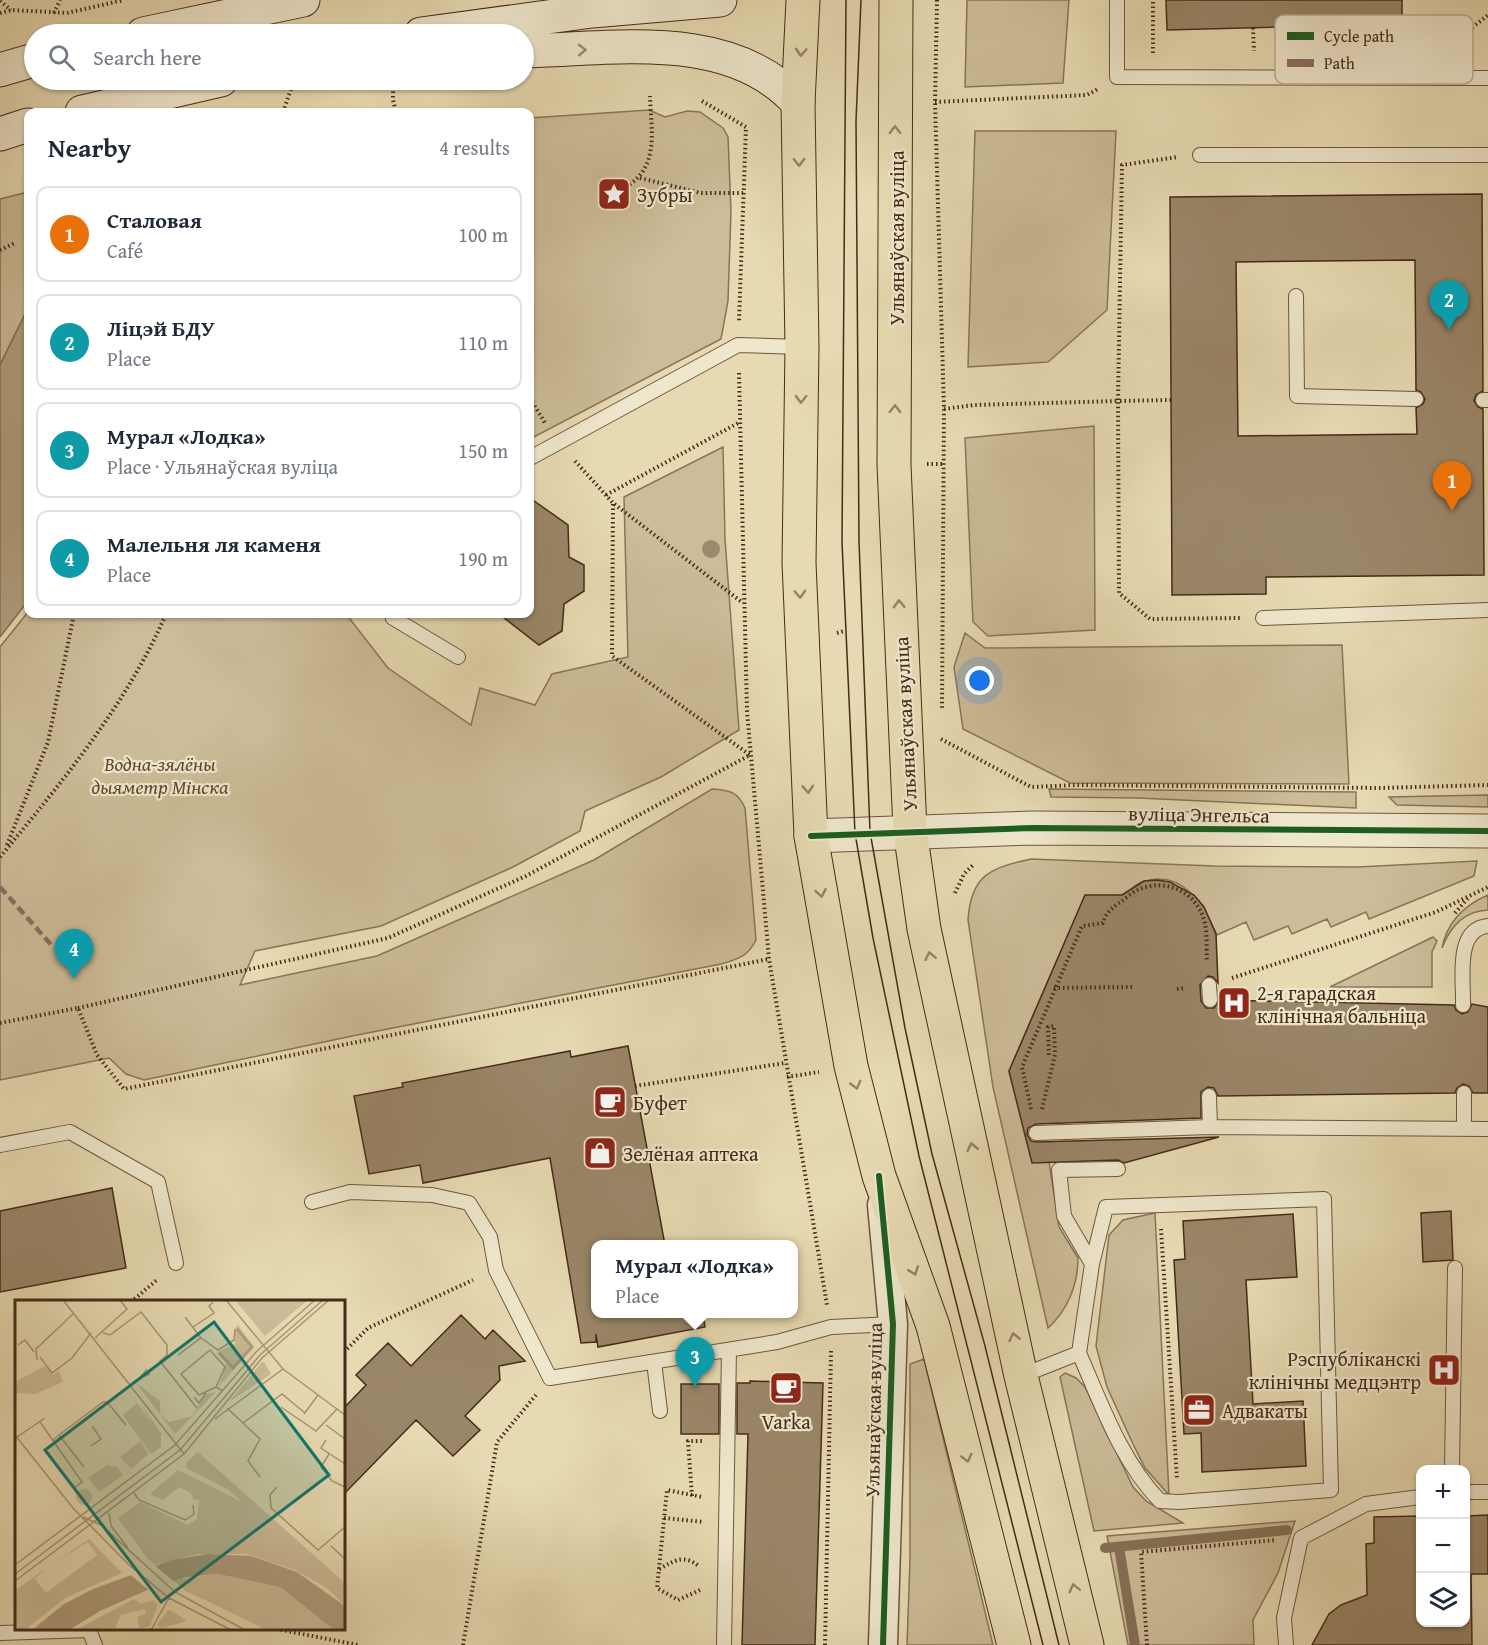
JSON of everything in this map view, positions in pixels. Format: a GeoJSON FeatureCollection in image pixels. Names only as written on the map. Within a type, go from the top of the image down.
{"type":"FeatureCollection","features":[{"type":"Feature","properties":{"kind":"main road"},"geometry":{"type":"LineString","coordinates":[[190,24],[303,0]]}},
{"type":"Feature","properties":{"kind":"main road"},"geometry":{"type":"LineString","coordinates":[[495,24],[592,11],[720,0]]}},
{"type":"Feature","properties":{"kind":"main road","name":"Ульянаўская вуліца"},"geometry":{"type":"LineString","coordinates":[[803,0],[798,103],[802,347],[799,563],[811,836],[851,1066],[879,1176],[933,1326],[1014,1645]]}},
{"type":"Feature","properties":{"kind":"main road","name":"Ульянаўская вуліца"},"geometry":{"type":"LineString","coordinates":[[896,0],[894,465],[910,830],[924,929],[1022,1376],[1087,1645]]}},
{"type":"Feature","properties":{"kind":"main road"},"geometry":{"type":"LineString","coordinates":[[534,51],[651,48],[703,50],[737,60],[758,71],[782,86],[798,103]]}},
{"type":"Feature","properties":{"kind":"main road"},"geometry":{"type":"LineString","coordinates":[[0,70],[24,63]]}},
{"type":"Feature","properties":{"kind":"main road"},"geometry":{"type":"LineString","coordinates":[[99,108],[178,90]]}},
{"type":"Feature","properties":{"kind":"main road"},"geometry":{"type":"LineString","coordinates":[[0,134],[24,127]]}},
{"type":"Feature","properties":{"kind":"main road","name":"вуліца Энгельса"},"geometry":{"type":"LineString","coordinates":[[811,836],[910,830],[1033,828],[1488,831]]}},
{"type":"Feature","properties":{"kind":"street","name":"Ульянаўская вуліца"},"geometry":{"type":"LineString","coordinates":[[879,1176],[892,1324],[883,1645]]}},
{"type":"Feature","properties":{"kind":"lane"},"geometry":{"type":"LineString","coordinates":[[1118,2],[1117,77],[1275,77]]}},
{"type":"Feature","properties":{"kind":"lane"},"geometry":{"type":"LineString","coordinates":[[1473,78],[1488,78]]}},
{"type":"Feature","properties":{"kind":"lane"},"geometry":{"type":"LineString","coordinates":[[1200,155],[1488,155]]}},
{"type":"Feature","properties":{"kind":"lane"},"geometry":{"type":"LineString","coordinates":[[1296,296],[1298,396],[1416,399]]}},
{"type":"Feature","properties":{"kind":"lane"},"geometry":{"type":"LineString","coordinates":[[534,456],[738,345],[802,347]]}},
{"type":"Feature","properties":{"kind":"lane"},"geometry":{"type":"LineString","coordinates":[[1263,618],[1488,610]]}},
{"type":"Feature","properties":{"kind":"lane"},"geometry":{"type":"LineString","coordinates":[[393,618],[458,657]]}},
{"type":"Feature","properties":{"kind":"lane"},"geometry":{"type":"LineString","coordinates":[[1463,1005],[1464,948],[1468,937],[1475,930],[1488,926]]}},
{"type":"Feature","properties":{"kind":"lane"},"geometry":{"type":"LineString","coordinates":[[1209,985],[1210,1000]]}},
{"type":"Feature","properties":{"kind":"lane"},"geometry":{"type":"LineString","coordinates":[[1464,1093],[1464,1129]]}},
{"type":"Feature","properties":{"kind":"lane"},"geometry":{"type":"LineString","coordinates":[[1209,1095],[1210,1128]]}},
{"type":"Feature","properties":{"kind":"lane"},"geometry":{"type":"LineString","coordinates":[[1036,1133],[1210,1128],[1488,1129]]}},
{"type":"Feature","properties":{"kind":"lane"},"geometry":{"type":"LineString","coordinates":[[0,1145],[70,1132],[158,1182],[176,1263]]}},
{"type":"Feature","properties":{"kind":"lane"},"geometry":{"type":"LineString","coordinates":[[1092,1264],[1064,1216],[1059,1170],[1118,1169]]}},
{"type":"Feature","properties":{"kind":"lane"},"geometry":{"type":"LineString","coordinates":[[312,1202],[350,1192],[432,1195],[469,1203],[490,1237],[496,1270],[550,1378],[777,1342],[831,1327],[892,1324]]}},
{"type":"Feature","properties":{"kind":"lane"},"geometry":{"type":"LineString","coordinates":[[1324,1199],[1331,1490],[1179,1502],[1160,1501],[1140,1481],[1104,1410],[1079,1353],[1092,1264],[1106,1207],[1324,1199]]}},
{"type":"Feature","properties":{"kind":"lane"},"geometry":{"type":"LineString","coordinates":[[1452,1465],[1455,1268]]}},
{"type":"Feature","properties":{"kind":"lane"},"geometry":{"type":"LineString","coordinates":[[724,1645],[729,1350]]}},
{"type":"Feature","properties":{"kind":"lane"},"geometry":{"type":"LineString","coordinates":[[1022,1376],[1079,1353]]}},
{"type":"Feature","properties":{"kind":"lane"},"geometry":{"type":"LineString","coordinates":[[654,1362],[660,1411]]}},
{"type":"Feature","properties":{"kind":"lane"},"geometry":{"type":"LineString","coordinates":[[1470,1492],[1488,1492]]}},
{"type":"Feature","properties":{"kind":"lane"},"geometry":{"type":"LineString","coordinates":[[1286,1645],[1284,1618],[1301,1538],[1366,1504],[1416,1498]]}},
{"type":"Feature","properties":{"kind":"lane"},"geometry":{"type":"LineString","coordinates":[[0,1633],[89,1630],[95,1645]]}},
{"type":"Feature","properties":{"kind":"path"},"geometry":{"type":"LineString","coordinates":[[54,13],[60,0]]}},
{"type":"Feature","properties":{"kind":"path"},"geometry":{"type":"LineString","coordinates":[[107,9],[110,0]]}},
{"type":"Feature","properties":{"kind":"path"},"geometry":{"type":"LineString","coordinates":[[0,13],[12,10],[67,13],[124,0]]}},
{"type":"Feature","properties":{"kind":"path"},"geometry":{"type":"LineString","coordinates":[[937,0],[935,102],[944,409],[942,714]]}},
{"type":"Feature","properties":{"kind":"path"},"geometry":{"type":"LineString","coordinates":[[1153,0],[1153,57]]}},
{"type":"Feature","properties":{"kind":"path"},"geometry":{"type":"LineString","coordinates":[[0,1],[12,10]]}},
{"type":"Feature","properties":{"kind":"path"},"geometry":{"type":"LineString","coordinates":[[1473,27],[1488,15]]}},
{"type":"Feature","properties":{"kind":"path"},"geometry":{"type":"LineString","coordinates":[[1253,28],[1254,51]]}},
{"type":"Feature","properties":{"kind":"path"},"geometry":{"type":"LineString","coordinates":[[284,108],[291,90]]}},
{"type":"Feature","properties":{"kind":"path"},"geometry":{"type":"LineString","coordinates":[[393,90],[395,108]]}},
{"type":"Feature","properties":{"kind":"path"},"geometry":{"type":"LineString","coordinates":[[626,187],[640,178],[651,148],[650,96]]}},
{"type":"Feature","properties":{"kind":"path"},"geometry":{"type":"LineString","coordinates":[[702,101],[746,127],[738,345],[750,755],[769,959],[784,1063],[831,1327],[825,1645]]}},
{"type":"Feature","properties":{"kind":"path"},"geometry":{"type":"LineString","coordinates":[[1200,155],[1122,165],[1118,401],[1119,592],[1150,619],[1263,618]]}},
{"type":"Feature","properties":{"kind":"path"},"geometry":{"type":"LineString","coordinates":[[640,178],[701,193],[743,193]]}},
{"type":"Feature","properties":{"kind":"path"},"geometry":{"type":"LineString","coordinates":[[10,253],[19,234]]}},
{"type":"Feature","properties":{"kind":"path"},"geometry":{"type":"LineString","coordinates":[[0,250],[15,243]]}},
{"type":"Feature","properties":{"kind":"path"},"geometry":{"type":"LineString","coordinates":[[944,409],[974,405],[1171,400]]}},
{"type":"Feature","properties":{"kind":"path"},"geometry":{"type":"LineString","coordinates":[[534,405],[556,443],[613,503],[744,604]]}},
{"type":"Feature","properties":{"kind":"path"},"geometry":{"type":"LineString","coordinates":[[606,495],[740,422]]}},
{"type":"Feature","properties":{"kind":"path"},"geometry":{"type":"LineString","coordinates":[[613,503],[612,656],[750,755]]}},
{"type":"Feature","properties":{"kind":"path"},"geometry":{"type":"LineString","coordinates":[[5,852],[48,742],[73,618]]}},
{"type":"Feature","properties":{"kind":"path"},"geometry":{"type":"LineString","coordinates":[[0,857],[108,719],[134,677],[164,618]]}},
{"type":"Feature","properties":{"kind":"path"},"geometry":{"type":"LineString","coordinates":[[837,633],[844,631]]}},
{"type":"Feature","properties":{"kind":"path"},"geometry":{"type":"LineString","coordinates":[[941,730],[941,738],[1031,787],[1077,785],[1380,788],[1488,785]]}},
{"type":"Feature","properties":{"kind":"path"},"geometry":{"type":"LineString","coordinates":[[0,1023],[78,1008],[387,938],[526,876],[750,755]]}},
{"type":"Feature","properties":{"kind":"path"},"geometry":{"type":"LineString","coordinates":[[955,901],[955,891],[964,874],[981,858]]}},
{"type":"Feature","properties":{"kind":"path"},"geometry":{"type":"LineString","coordinates":[[1036,1133],[1022,1066],[1082,926],[1103,923],[1106,911],[1135,890],[1156,884],[1167,885],[1186,894],[1198,908],[1204,921],[1209,985],[1436,912],[1488,887]]}},
{"type":"Feature","properties":{"kind":"path"},"geometry":{"type":"LineString","coordinates":[[1458,910],[1471,896]]}},
{"type":"Feature","properties":{"kind":"path"},"geometry":{"type":"LineString","coordinates":[[78,1008],[97,1055],[124,1089],[769,959]]}},
{"type":"Feature","properties":{"kind":"path"},"geometry":{"type":"LineString","coordinates":[[1054,988],[1133,987]]}},
{"type":"Feature","properties":{"kind":"path"},"geometry":{"type":"LineString","coordinates":[[1036,1133],[1054,1055],[1054,1026],[1047,1027],[1049,1055]]}},
{"type":"Feature","properties":{"kind":"path"},"geometry":{"type":"LineString","coordinates":[[635,1086],[784,1063]]}},
{"type":"Feature","properties":{"kind":"path"},"geometry":{"type":"LineString","coordinates":[[1160,1204],[1179,1502]]}},
{"type":"Feature","properties":{"kind":"path"},"geometry":{"type":"LineString","coordinates":[[133,1300],[176,1263]]}},
{"type":"Feature","properties":{"kind":"path"},"geometry":{"type":"LineString","coordinates":[[345,1351],[368,1328],[496,1270]]}},
{"type":"Feature","properties":{"kind":"path"},"geometry":{"type":"LineString","coordinates":[[463,1645],[497,1442],[550,1378]]}},
{"type":"Feature","properties":{"kind":"path"},"geometry":{"type":"LineString","coordinates":[[692,1496],[688,1441],[727,1440]]}},
{"type":"Feature","properties":{"kind":"path"},"geometry":{"type":"LineString","coordinates":[[703,1580],[703,1589],[678,1600],[657,1588],[667,1490],[709,1499]]}},
{"type":"Feature","properties":{"kind":"path"},"geometry":{"type":"LineString","coordinates":[[664,1518],[707,1522],[707,1533]]}},
{"type":"Feature","properties":{"kind":"path"},"geometry":{"type":"LineString","coordinates":[[1147,1645],[1141,1552],[1301,1538]]}},
{"type":"Feature","properties":{"kind":"path"},"geometry":{"type":"LineString","coordinates":[[659,1570],[680,1558],[689,1559],[704,1571],[704,1566]]}},
{"type":"Feature","properties":{"kind":"path"},"geometry":{"type":"LineString","coordinates":[[277,1630],[358,1645]]}},
{"type":"Feature","properties":{"kind":"green space"},"geometry":{"type":"Polygon","coordinates":[[[967,0],[1069,0],[1063,83],[965,87],[967,0]]]}},
{"type":"Feature","properties":{"kind":"green space"},"geometry":{"type":"Polygon","coordinates":[[[649,110],[665,117],[687,111],[700,112],[723,128],[728,137],[731,211],[728,301],[721,339],[534,437],[534,118],[649,110]]]}},
{"type":"Feature","properties":{"kind":"green space"},"geometry":{"type":"Polygon","coordinates":[[[975,131],[1116,131],[1107,310],[1048,362],[968,367],[975,131]]]}},
{"type":"Feature","properties":{"kind":"green space"},"geometry":{"type":"Polygon","coordinates":[[[24,193],[24,316],[0,365],[0,199],[24,193]]]}},
{"type":"Feature","properties":{"kind":"green space"},"geometry":{"type":"Polygon","coordinates":[[[1094,426],[1095,630],[988,636],[973,622],[965,438],[1094,426]]]}},
{"type":"Feature","properties":{"kind":"green space","name":"Водна-зялёны дыяметр Мінска"},"geometry":{"type":"Polygon","coordinates":[[[723,447],[725,539],[739,730],[661,777],[585,811],[580,831],[513,867],[381,926],[255,951],[240,985],[377,956],[594,860],[712,789],[733,793],[745,808],[756,940],[746,953],[721,964],[357,1035],[144,1080],[126,1074],[109,1058],[0,1080],[0,647],[24,617],[349,618],[388,668],[471,725],[480,688],[535,705],[552,674],[628,657],[624,497],[723,447]]]}},
{"type":"Feature","properties":{"kind":"green space"},"geometry":{"type":"Polygon","coordinates":[[[965,633],[985,648],[1342,645],[1349,784],[1070,783],[963,729],[954,667],[965,633]]]}},
{"type":"Feature","properties":{"kind":"green space"},"geometry":{"type":"Polygon","coordinates":[[[1049,789],[1356,792],[1356,808],[1139,798],[1051,797],[1049,789]]]}},
{"type":"Feature","properties":{"kind":"green space"},"geometry":{"type":"Polygon","coordinates":[[[1488,795],[1488,807],[1397,805],[1389,797],[1488,795]]]}},
{"type":"Feature","properties":{"kind":"green space"},"geometry":{"type":"Polygon","coordinates":[[[1031,859],[1215,866],[1358,867],[1477,861],[1474,876],[1369,919],[1366,912],[1331,927],[1327,919],[1292,934],[1288,926],[1254,940],[1246,922],[1217,935],[1198,901],[1190,892],[1169,880],[1156,879],[1142,882],[1118,896],[1085,896],[1009,1071],[1032,1162],[1049,1162],[1059,1227],[1078,1258],[1074,1287],[1061,1313],[1048,1328],[993,1087],[968,920],[973,892],[986,876],[994,870],[1031,859]]]}},
{"type":"Feature","properties":{"kind":"green space"},"geometry":{"type":"Polygon","coordinates":[[[1488,895],[1488,910],[1472,913],[1459,921],[1449,933],[1442,948],[1448,930],[1458,916],[1472,904],[1488,895]]]}},
{"type":"Feature","properties":{"kind":"green space"},"geometry":{"type":"Polygon","coordinates":[[[1433,937],[1437,941],[1432,952],[1432,987],[1330,987],[1433,937]]]}},
{"type":"Feature","properties":{"kind":"green space"},"geometry":{"type":"Polygon","coordinates":[[[1155,1213],[1169,1495],[1145,1468],[1133,1444],[1107,1387],[1096,1346],[1109,1235],[1123,1220],[1155,1213]]]}},
{"type":"Feature","properties":{"kind":"green space"},"geometry":{"type":"Polygon","coordinates":[[[924,1359],[993,1645],[907,1645],[910,1560],[910,1364],[924,1359]]]}},
{"type":"Feature","properties":{"kind":"green space"},"geometry":{"type":"Polygon","coordinates":[[[1065,1373],[1076,1378],[1085,1387],[1133,1487],[1146,1501],[1183,1523],[1094,1531],[1060,1377],[1065,1373]]]}},
{"type":"Feature","properties":{"kind":"green space"},"geometry":{"type":"Polygon","coordinates":[[[1295,1521],[1278,1573],[1253,1620],[1254,1645],[1128,1645],[1107,1536],[1295,1521]]]}},
{"type":"Feature","properties":{"kind":"shaded area"},"geometry":{"type":"Polygon","coordinates":[[[24,316],[24,606],[0,637],[0,365],[24,316]]]}},
{"type":"Feature","properties":{"kind":"pier"},"geometry":{"type":"Polygon","coordinates":[[[127,0],[300,0],[291,24],[119,24],[127,0]]]}},
{"type":"Feature","properties":{"kind":"pier"},"geometry":{"type":"Polygon","coordinates":[[[99,90],[269,90],[262,108],[94,108],[99,90]]]}},
{"type":"Feature","properties":{"kind":"building"},"geometry":{"type":"Polygon","coordinates":[[[1166,0],[1402,0],[1402,15],[1275,15],[1275,27],[1167,30],[1166,0]]]}},
{"type":"Feature","properties":{"kind":"building"},"geometry":{"type":"Polygon","coordinates":[[[1482,194],[1483,391],[1476,395],[1474,401],[1478,407],[1483,409],[1484,575],[1266,577],[1266,594],[1172,595],[1170,197],[1482,194]],[[1415,260],[1236,262],[1238,436],[1417,434],[1416,408],[1423,404],[1425,399],[1421,392],[1416,390],[1415,260]]]}},
{"type":"Feature","properties":{"kind":"building"},"geometry":{"type":"Polygon","coordinates":[[[534,501],[568,525],[569,557],[584,565],[584,591],[564,604],[562,631],[539,645],[504,618],[534,618],[534,501]]]}},
{"type":"Feature","properties":{"kind":"building"},"geometry":{"type":"Polygon","coordinates":[[[1144,881],[1170,882],[1194,895],[1204,907],[1216,934],[1218,983],[1213,977],[1208,976],[1200,985],[1201,1001],[1206,1008],[1214,1008],[1219,1000],[1454,1005],[1456,1010],[1462,1014],[1468,1012],[1472,1004],[1488,1007],[1488,1093],[1473,1093],[1469,1086],[1463,1084],[1457,1088],[1455,1093],[1218,1096],[1214,1088],[1208,1087],[1201,1092],[1201,1118],[1036,1124],[1028,1128],[1027,1134],[1031,1141],[1036,1142],[1219,1137],[1124,1163],[1118,1160],[1032,1163],[1009,1071],[1085,895],[1122,895],[1144,881]]]}},
{"type":"Feature","properties":{"kind":"building"},"geometry":{"type":"Polygon","coordinates":[[[628,1046],[664,1240],[591,1240],[591,1318],[704,1318],[705,1327],[598,1347],[596,1334],[596,1342],[581,1343],[550,1158],[423,1183],[420,1165],[369,1174],[354,1096],[403,1087],[402,1083],[570,1051],[571,1057],[628,1046]]]}},
{"type":"Feature","properties":{"kind":"building"},"geometry":{"type":"Polygon","coordinates":[[[112,1188],[126,1268],[0,1292],[0,1211],[112,1188]]]}},
{"type":"Feature","properties":{"kind":"building"},"geometry":{"type":"Polygon","coordinates":[[[1451,1211],[1453,1260],[1423,1262],[1421,1213],[1451,1211]]]}},
{"type":"Feature","properties":{"kind":"building"},"geometry":{"type":"Polygon","coordinates":[[[1293,1214],[1297,1277],[1246,1280],[1253,1404],[1303,1401],[1306,1466],[1202,1472],[1201,1433],[1184,1434],[1174,1260],[1185,1259],[1183,1221],[1293,1214]]]}},
{"type":"Feature","properties":{"kind":"building"},"geometry":{"type":"Polygon","coordinates":[[[461,1315],[485,1339],[493,1330],[525,1361],[499,1366],[500,1380],[465,1416],[480,1430],[453,1456],[416,1420],[345,1493],[345,1407],[366,1385],[356,1375],[388,1343],[411,1366],[461,1315]]]}},
{"type":"Feature","properties":{"kind":"building"},"geometry":{"type":"Polygon","coordinates":[[[750,1381],[823,1383],[815,1645],[742,1645],[748,1434],[737,1434],[737,1383],[750,1383],[750,1381]]]}},
{"type":"Feature","properties":{"kind":"building"},"geometry":{"type":"Polygon","coordinates":[[[681,1384],[719,1384],[719,1434],[681,1434],[681,1384]]]}},
{"type":"Feature","properties":{"kind":"building"},"geometry":{"type":"Polygon","coordinates":[[[1488,1515],[1488,1574],[1471,1574],[1472,1645],[1312,1645],[1329,1614],[1341,1605],[1367,1595],[1366,1544],[1374,1543],[1374,1517],[1416,1516],[1416,1627],[1470,1627],[1470,1516],[1488,1515]]]}},
{"type":"Feature","properties":{"kind":"waterway"},"geometry":{"type":"LineString","coordinates":[[1105,1548],[1287,1530]]}},
{"type":"Feature","properties":{"kind":"waterway"},"geometry":{"type":"LineString","coordinates":[[1119,1547],[1135,1645]]}},
{"type":"Feature","properties":{"kind":"tram line"},"geometry":{"type":"LineString","coordinates":[[846,0],[842,542],[855,833],[873,938],[919,1156],[1043,1645]]}},
{"type":"Feature","properties":{"kind":"tram line"},"geometry":{"type":"LineString","coordinates":[[861,0],[856,121],[859,541],[870,832],[905,1028],[932,1154],[985,1346],[1059,1645]]}},
{"type":"Feature","properties":{"kind":"marked path"},"geometry":{"type":"LineString","coordinates":[[0,887],[54,948]]}},
{"type":"Feature","properties":{"kind":"cycle path"},"geometry":{"type":"LineString","coordinates":[[811,836],[1033,828],[1488,831]]}},
{"type":"Feature","properties":{"kind":"cycle path"},"geometry":{"type":"LineString","coordinates":[[879,1176],[893,1324],[883,1645]]}},
{"type":"Feature","properties":{"kind":"place","name":"Зубры"},"geometry":{"type":"Point","coordinates":[614,194]}},
{"type":"Feature","properties":{"kind":"place","name":"Ліцэй БДУ"},"geometry":{"type":"Point","coordinates":[1449,330]}},
{"type":"Feature","properties":{"kind":"place","name":"Сталовая"},"geometry":{"type":"Point","coordinates":[1452,511]}},
{"type":"Feature","properties":{"kind":"place","name":"Малельня ля каменя"},"geometry":{"type":"Point","coordinates":[74,979]}},
{"type":"Feature","properties":{"kind":"place","name":"2-я гарадская клінічная бальніца"},"geometry":{"type":"Point","coordinates":[1234,1003]}},
{"type":"Feature","properties":{"kind":"place","name":"Буфет"},"geometry":{"type":"Point","coordinates":[610,1102]}},
{"type":"Feature","properties":{"kind":"place","name":"Зелёная аптека"},"geometry":{"type":"Point","coordinates":[600,1153]}},
{"type":"Feature","properties":{"kind":"place","name":"Рэспубліканскі клінічны медцэнтр"},"geometry":{"type":"Point","coordinates":[1444,1370]}},
{"type":"Feature","properties":{"kind":"place","name":"Мурал «Лодка»"},"geometry":{"type":"Point","coordinates":[695,1387]}},
{"type":"Feature","properties":{"kind":"place","name":"Varka"},"geometry":{"type":"Point","coordinates":[786,1388]}},
{"type":"Feature","properties":{"kind":"place","name":"Адвакаты"},"geometry":{"type":"Point","coordinates":[1199,1410]}}]}
